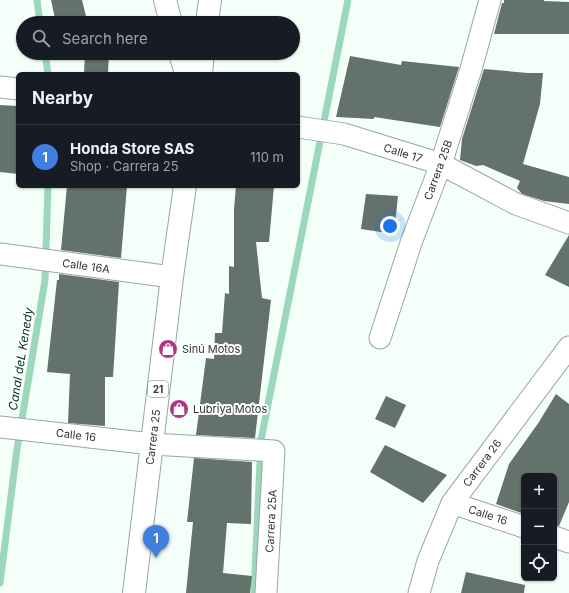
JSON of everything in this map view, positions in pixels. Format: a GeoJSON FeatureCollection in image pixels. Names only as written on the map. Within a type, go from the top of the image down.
{"type":"FeatureCollection","features":[{"type":"Feature","properties":{"kind":"main road"},"geometry":{"type":"LineString","coordinates":[[165,0],[169,16]]}},
{"type":"Feature","properties":{"kind":"main road"},"geometry":{"type":"LineString","coordinates":[[208,16],[210,0]]}},
{"type":"Feature","properties":{"kind":"main road"},"geometry":{"type":"LineString","coordinates":[[182,60],[185,72]]}},
{"type":"Feature","properties":{"kind":"main road"},"geometry":{"type":"LineString","coordinates":[[201,72],[202,60]]}},
{"type":"Feature","properties":{"kind":"main road","name":"Carrera 25"},"geometry":{"type":"LineString","coordinates":[[134,593],[172,277],[185,188]]}},
{"type":"Feature","properties":{"kind":"street","name":"Carrera 25B"},"geometry":{"type":"LineString","coordinates":[[380,338],[412,240],[442,164],[490,0]]}},
{"type":"Feature","properties":{"kind":"street"},"geometry":{"type":"LineString","coordinates":[[0,87],[16,89]]}},
{"type":"Feature","properties":{"kind":"street","name":"Calle 17"},"geometry":{"type":"LineString","coordinates":[[300,128],[344,134],[442,164],[516,204],[569,223]]}},
{"type":"Feature","properties":{"kind":"street","name":"Calle 16A"},"geometry":{"type":"LineString","coordinates":[[0,254],[172,277]]}},
{"type":"Feature","properties":{"kind":"street","name":"Carrera 26"},"geometry":{"type":"LineString","coordinates":[[419,593],[428,561],[452,503],[569,346]]}},
{"type":"Feature","properties":{"kind":"street","name":"Calle 16"},"geometry":{"type":"LineString","coordinates":[[6,427],[152,444],[273,451]]}},
{"type":"Feature","properties":{"kind":"street","name":"Carrera 25A"},"geometry":{"type":"LineString","coordinates":[[266,593],[275,451],[273,451]]}},
{"type":"Feature","properties":{"kind":"street","name":"Calle 16"},"geometry":{"type":"LineString","coordinates":[[452,503],[521,526]]}},
{"type":"Feature","properties":{"kind":"street"},"geometry":{"type":"LineString","coordinates":[[557,538],[569,542]]}},
{"type":"Feature","properties":{"kind":"building"},"geometry":{"type":"Polygon","coordinates":[[[51,0],[82,0],[86,16],[54,16],[51,0]]]}},
{"type":"Feature","properties":{"kind":"building"},"geometry":{"type":"Polygon","coordinates":[[[504,0],[544,0],[569,2],[569,34],[494,34],[504,0]]]}},
{"type":"Feature","properties":{"kind":"building"},"geometry":{"type":"Polygon","coordinates":[[[350,56],[401,65],[402,61],[459,67],[440,127],[374,117],[374,119],[336,117],[350,56]]]}},
{"type":"Feature","properties":{"kind":"building"},"geometry":{"type":"Polygon","coordinates":[[[85,60],[109,60],[108,72],[84,72],[85,60]]]}},
{"type":"Feature","properties":{"kind":"building"},"geometry":{"type":"Polygon","coordinates":[[[484,69],[543,73],[540,104],[523,164],[569,177],[569,204],[544,201],[522,194],[517,188],[520,181],[483,165],[476,166],[460,160],[462,139],[484,69]]]}},
{"type":"Feature","properties":{"kind":"building"},"geometry":{"type":"Polygon","coordinates":[[[0,105],[16,106],[16,174],[0,172],[0,105]]]}},
{"type":"Feature","properties":{"kind":"building"},"geometry":{"type":"Polygon","coordinates":[[[67,188],[127,188],[121,258],[61,250],[67,188]]]}},
{"type":"Feature","properties":{"kind":"building"},"geometry":{"type":"Polygon","coordinates":[[[236,188],[274,188],[269,242],[256,242],[262,298],[271,300],[255,438],[196,435],[206,358],[214,359],[215,333],[222,333],[225,293],[229,294],[229,266],[234,267],[234,209],[236,188]]]}},
{"type":"Feature","properties":{"kind":"building"},"geometry":{"type":"Polygon","coordinates":[[[366,194],[398,196],[394,234],[361,229],[366,194]]]}},
{"type":"Feature","properties":{"kind":"building"},"geometry":{"type":"Polygon","coordinates":[[[569,235],[569,287],[545,275],[569,235]]]}},
{"type":"Feature","properties":{"kind":"building"},"geometry":{"type":"Polygon","coordinates":[[[59,274],[119,282],[113,377],[105,377],[105,426],[68,423],[70,374],[47,372],[57,280],[59,280],[59,274]]]}},
{"type":"Feature","properties":{"kind":"building"},"geometry":{"type":"Polygon","coordinates":[[[556,394],[569,404],[569,502],[559,526],[557,526],[557,473],[521,473],[521,513],[496,504],[509,464],[539,422],[556,394]]]}},
{"type":"Feature","properties":{"kind":"building"},"geometry":{"type":"Polygon","coordinates":[[[386,396],[406,405],[395,428],[375,419],[386,396]]]}},
{"type":"Feature","properties":{"kind":"building"},"geometry":{"type":"Polygon","coordinates":[[[385,445],[447,475],[423,503],[370,472],[385,445]]]}},
{"type":"Feature","properties":{"kind":"building"},"geometry":{"type":"Polygon","coordinates":[[[194,458],[252,462],[251,524],[227,523],[223,573],[252,576],[250,593],[186,593],[193,522],[187,522],[194,458]]]}},
{"type":"Feature","properties":{"kind":"building"},"geometry":{"type":"Polygon","coordinates":[[[466,572],[525,585],[524,593],[461,593],[466,572]]]}},
{"type":"Feature","properties":{"kind":"waterway","name":"Canal deL Kenedy"},"geometry":{"type":"LineString","coordinates":[[37,0],[39,16]]}},
{"type":"Feature","properties":{"kind":"waterway"},"geometry":{"type":"LineString","coordinates":[[254,593],[261,440],[348,0]]}},
{"type":"Feature","properties":{"kind":"waterway","name":"Canal deL Kenedy"},"geometry":{"type":"LineString","coordinates":[[46,60],[48,72]]}},
{"type":"Feature","properties":{"kind":"waterway","name":"Canal deL Kenedy"},"geometry":{"type":"LineString","coordinates":[[0,583],[17,449],[45,280],[48,188]]}},
{"type":"Feature","properties":{"kind":"place","name":"Sinú Motos"},"geometry":{"type":"Point","coordinates":[168,349]}},
{"type":"Feature","properties":{"kind":"place","name":"Lubriya Motos"},"geometry":{"type":"Point","coordinates":[179,409]}},
{"type":"Feature","properties":{"kind":"place","name":"Honda Store SAS"},"geometry":{"type":"Point","coordinates":[156,558]}}]}
